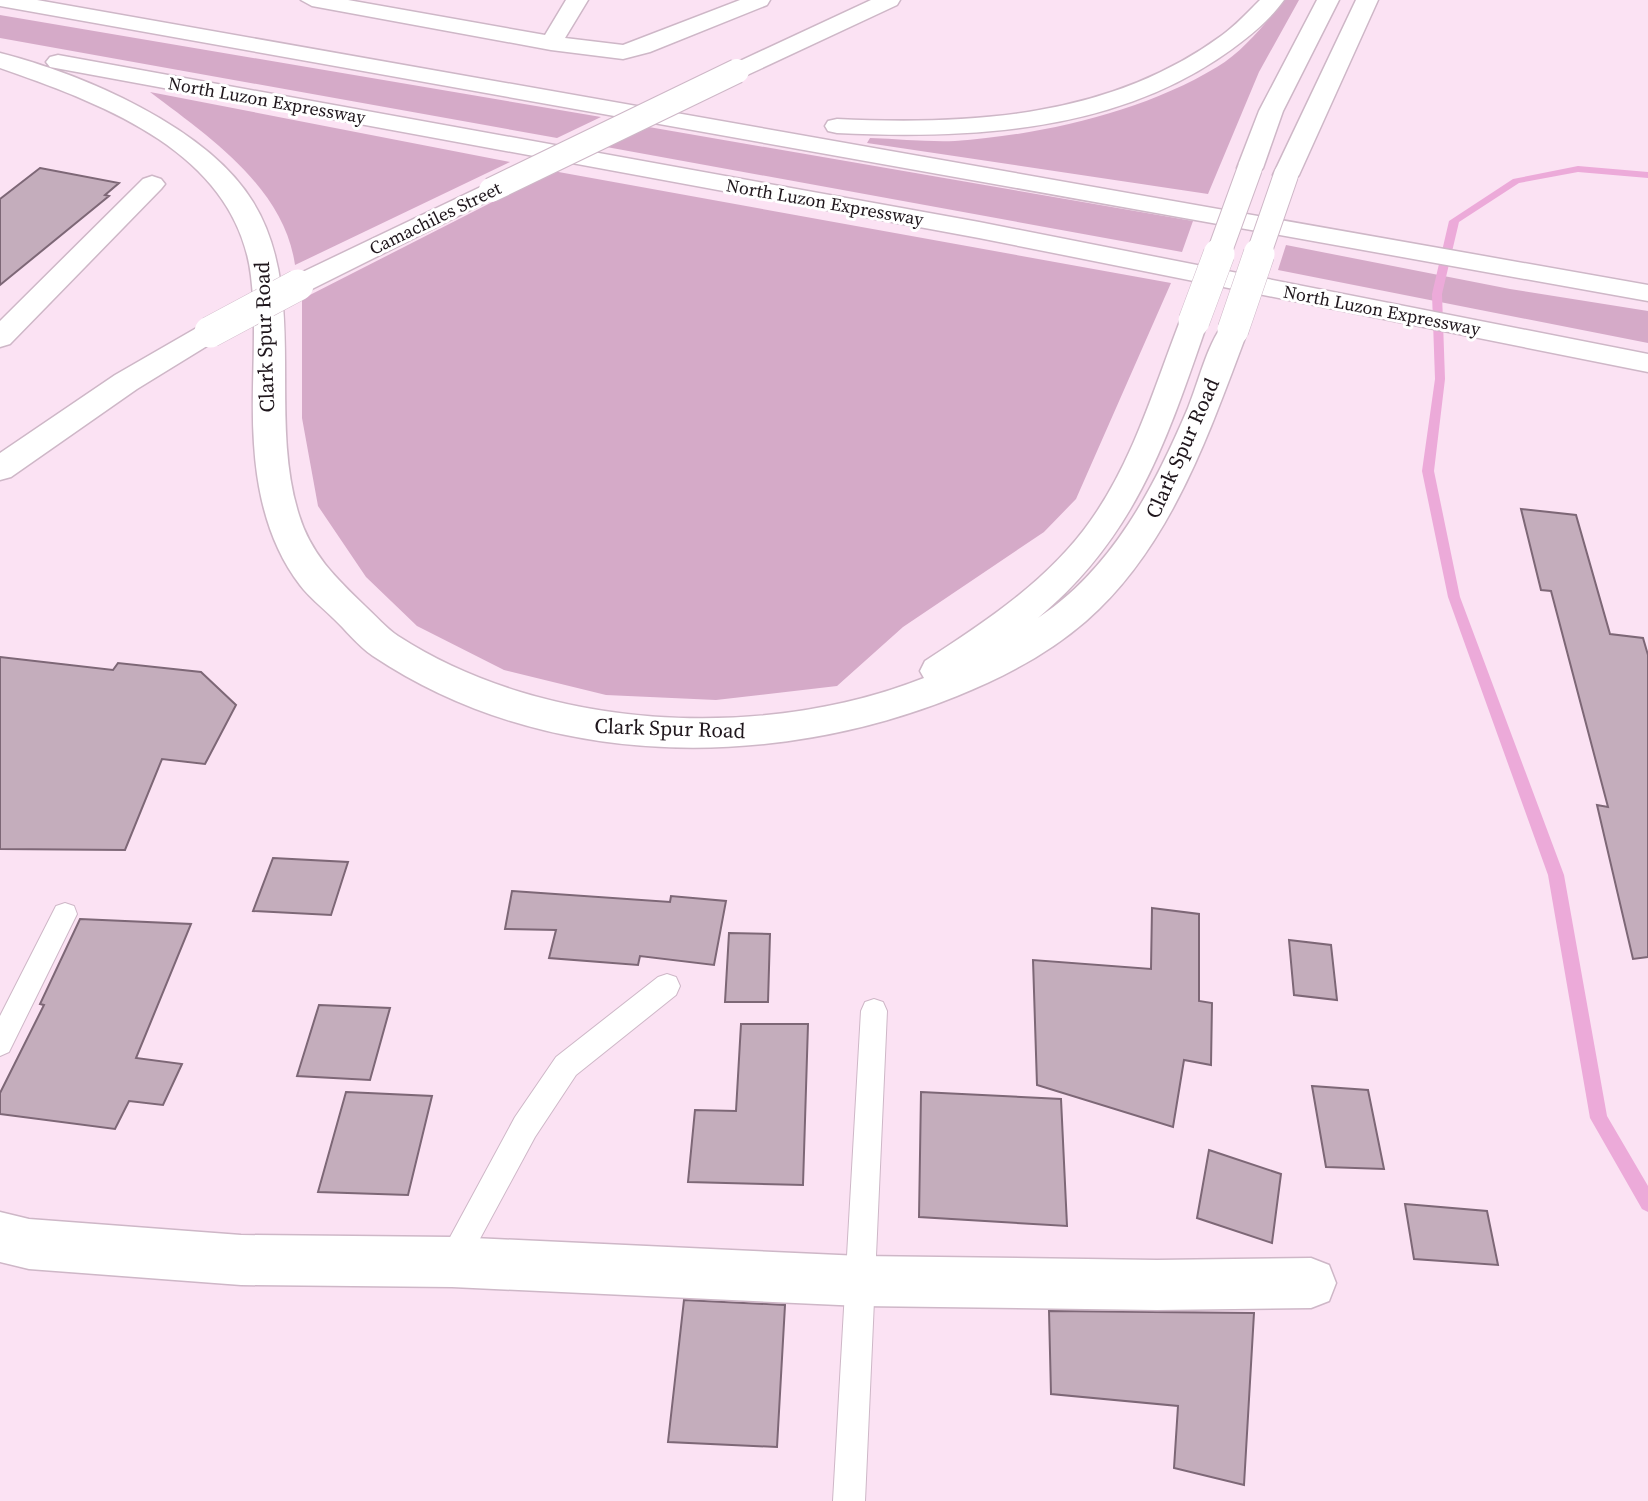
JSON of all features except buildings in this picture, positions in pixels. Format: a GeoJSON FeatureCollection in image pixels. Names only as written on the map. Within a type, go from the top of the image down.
{"type":"FeatureCollection","features":[{"type":"Feature","properties":{"kind":"main road"},"geometry":{"type":"LineString","coordinates":[[0,0],[1307,230],[1648,293]]}},
{"type":"Feature","properties":{"kind":"main road"},"geometry":{"type":"LineString","coordinates":[[315,0],[551,43],[623,52],[642,47],[759,0]]}},
{"type":"Feature","properties":{"kind":"main road"},"geometry":{"type":"LineString","coordinates":[[551,43],[577,0]]}},
{"type":"Feature","properties":{"kind":"main road","name":"Camachiles Street"},"geometry":{"type":"LineString","coordinates":[[0,468],[126,382],[210,332],[298,285],[889,0]]}},
{"type":"Feature","properties":{"kind":"main road"},"geometry":{"type":"LineString","coordinates":[[596,105],[886,129],[940,128],[1011,121],[1096,104],[1167,80],[1228,45],[1273,0]]}},
{"type":"Feature","properties":{"kind":"main road"},"geometry":{"type":"LineString","coordinates":[[878,710],[969,651],[1024,608],[1094,539],[1117,508],[1138,466],[1271,111],[1328,0]]}},
{"type":"Feature","properties":{"kind":"main road","name":"Clark Spur Road"},"geometry":{"type":"LineString","coordinates":[[0,60],[95,94],[146,121],[213,172],[245,211],[255,231],[265,281],[270,462],[285,525],[314,578],[340,606],[394,652],[422,668],[505,706],[582,725],[661,732],[753,731],[835,720],[878,710],[958,682],[995,665],[1061,622],[1100,586],[1154,517],[1173,480],[1233,330],[1286,175],[1367,0]]}},
{"type":"Feature","properties":{"kind":"main road","name":"North Luzon Expressway"},"geometry":{"type":"LineString","coordinates":[[0,51],[979,230],[1648,363]]}},
{"type":"Feature","properties":{"kind":"main road"},"geometry":{"type":"LineString","coordinates":[[0,338],[152,184]]}},
{"type":"Feature","properties":{"kind":"main road"},"geometry":{"type":"LineString","coordinates":[[0,1237],[29,1244],[241,1260],[452,1262],[861,1281],[1157,1285],[1311,1283]]}},
{"type":"Feature","properties":{"kind":"lane"},"geometry":{"type":"LineString","coordinates":[[0,1043],[65,915]]}},
{"type":"Feature","properties":{"kind":"lane"},"geometry":{"type":"LineString","coordinates":[[452,1262],[525,1127],[565,1066],[667,986]]}},
{"type":"Feature","properties":{"kind":"lane"},"geometry":{"type":"LineString","coordinates":[[849,1501],[874,1011]]}},
{"type":"Feature","properties":{"kind":"shaded area"},"geometry":{"type":"Polygon","coordinates":[[[1285,0],[1299,0],[1259,72],[1208,194],[867,143],[870,138],[955,141],[988,138],[1056,127],[1124,109],[1188,83],[1217,67],[1254,36],[1285,0]]]}},
{"type":"Feature","properties":{"kind":"shaded area"},"geometry":{"type":"Polygon","coordinates":[[[0,15],[601,117],[557,138],[0,38],[0,15]]]}},
{"type":"Feature","properties":{"kind":"shaded area"},"geometry":{"type":"Polygon","coordinates":[[[150,92],[510,162],[295,265],[288,237],[276,211],[260,188],[218,146],[150,92]]]}},
{"type":"Feature","properties":{"kind":"shaded area"},"geometry":{"type":"Polygon","coordinates":[[[643,126],[1193,221],[1182,252],[601,146],[643,126]]]}},
{"type":"Feature","properties":{"kind":"shaded area"},"geometry":{"type":"Polygon","coordinates":[[[553,171],[1171,283],[1076,499],[1044,532],[903,627],[837,686],[716,700],[606,695],[504,670],[417,626],[366,577],[318,506],[302,418],[302,299],[553,171]]]}},
{"type":"Feature","properties":{"kind":"shaded area"},"geometry":{"type":"Polygon","coordinates":[[[1286,245],[1510,289],[1648,311],[1648,343],[1278,270],[1286,245]]]}},
{"type":"Feature","properties":{"kind":"waterway"},"geometry":{"type":"LineString","coordinates":[[1648,175],[1578,169],[1516,181],[1454,221],[1437,294],[1440,379],[1428,471],[1454,597],[1556,875],[1599,1118],[1648,1203]]}}]}
